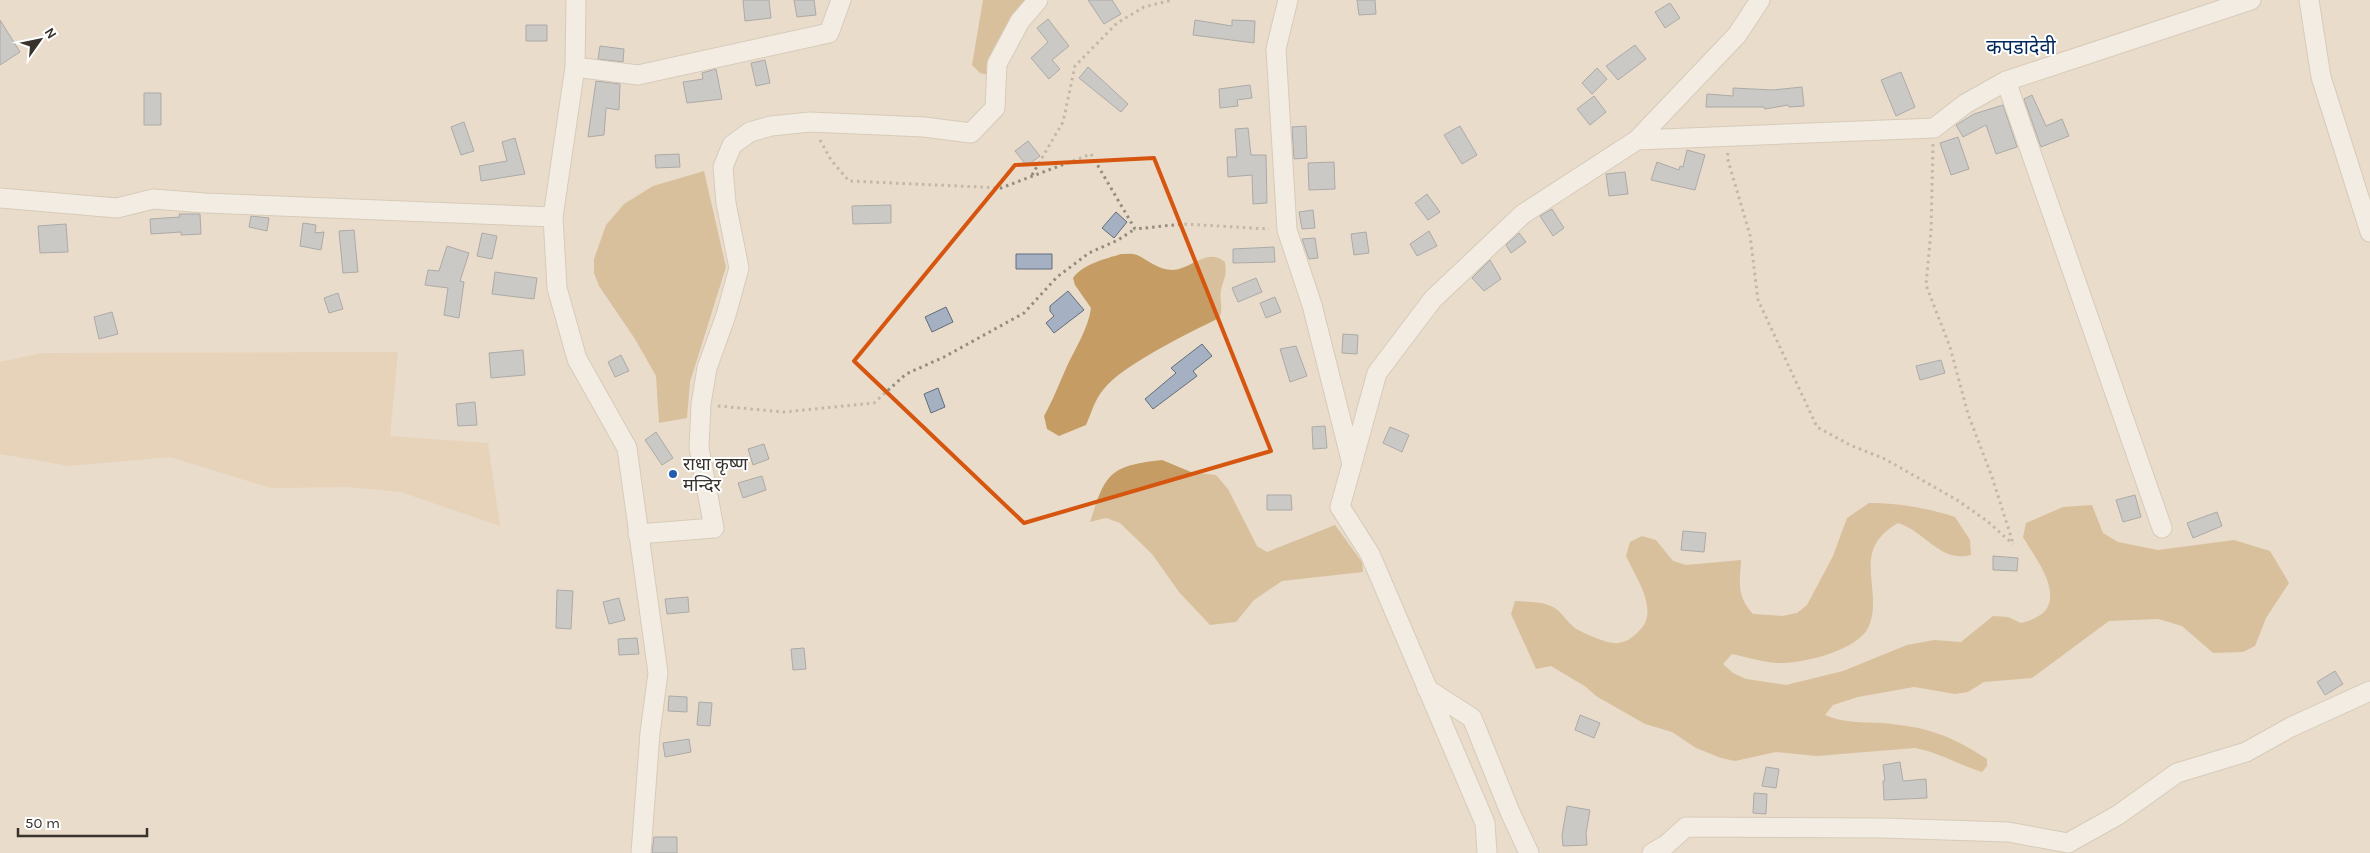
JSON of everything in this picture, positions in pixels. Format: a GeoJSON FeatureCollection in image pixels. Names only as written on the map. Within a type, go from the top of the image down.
{"type":"FeatureCollection","features":[{"type":"Feature","properties":{"kind":"street"},"geometry":{"type":"LineString","coordinates":[[576,0],[575,67],[553,218],[557,288],[578,359],[627,448],[658,673],[650,734],[641,853]]}},
{"type":"Feature","properties":{"kind":"street"},"geometry":{"type":"LineString","coordinates":[[575,67],[638,75],[829,33],[842,0]]}},
{"type":"Feature","properties":{"kind":"street"},"geometry":{"type":"LineString","coordinates":[[638,534],[714,528],[699,448],[701,404],[707,368],[726,315],[739,268],[726,203],[724,167],[732,144],[750,132],[771,126],[810,122],[924,127],[971,133],[995,108],[997,64],[1020,21],[1038,0]]}},
{"type":"Feature","properties":{"kind":"street"},"geometry":{"type":"LineString","coordinates":[[1288,0],[1276,49],[1288,230],[1312,305],[1352,464]]}},
{"type":"Feature","properties":{"kind":"street"},"geometry":{"type":"LineString","coordinates":[[1486,853],[1485,823],[1370,554],[1340,507],[1377,374],[1433,299],[1523,214],[1637,140],[1737,35],[1760,0]]}},
{"type":"Feature","properties":{"kind":"street"},"geometry":{"type":"LineString","coordinates":[[1637,140],[1934,128],[1965,104],[2006,81],[2251,0]]}},
{"type":"Feature","properties":{"kind":"street"},"geometry":{"type":"LineString","coordinates":[[2309,0],[2321,77],[2370,232]]}},
{"type":"Feature","properties":{"kind":"street"},"geometry":{"type":"LineString","coordinates":[[2006,81],[2162,528]]}},
{"type":"Feature","properties":{"kind":"street"},"geometry":{"type":"LineString","coordinates":[[0,198],[118,208],[152,199],[205,203],[395,209],[553,218]]}},
{"type":"Feature","properties":{"kind":"street"},"geometry":{"type":"LineString","coordinates":[[1427,689],[1472,718],[1510,812],[1529,853]]}},
{"type":"Feature","properties":{"kind":"street"},"geometry":{"type":"LineString","coordinates":[[1652,853],[1666,845],[1686,827],[1882,828],[2008,832],[2068,843],[2118,815],[2177,774],[2246,752],[2291,727],[2370,691]]}},
{"type":"Feature","properties":{"kind":"path"},"geometry":{"type":"LineString","coordinates":[[1031,176],[1063,122],[1076,66],[1117,23],[1144,7],[1172,0]]}},
{"type":"Feature","properties":{"kind":"path"},"geometry":{"type":"LineString","coordinates":[[810,122],[831,160],[849,181],[1001,188],[1090,154],[1135,229]]}},
{"type":"Feature","properties":{"kind":"path"},"geometry":{"type":"LineString","coordinates":[[1732,135],[1727,157],[1750,235],[1758,300],[1817,427],[1850,445],[1885,459],[1956,500],[1987,521],[2013,544],[1992,477],[1968,414],[1950,347],[1926,285],[1931,231],[1934,128]]}},
{"type":"Feature","properties":{"kind":"path"},"geometry":{"type":"LineString","coordinates":[[701,404],[784,412],[874,403],[906,374],[952,353],[1024,313],[1057,276],[1089,253],[1118,240],[1135,229],[1183,224],[1288,230]]}},
{"type":"Feature","properties":{"kind":"highlighted area"},"geometry":{"type":"Polygon","coordinates":[[[1154,158],[1271,451],[1024,523],[854,361],[1015,165],[1154,158]]]}},
{"type":"Feature","properties":{"kind":"shaded area"},"geometry":{"type":"Polygon","coordinates":[[[983,0],[1031,0],[988,75],[980,73],[972,65],[983,0]]]}},
{"type":"Feature","properties":{"kind":"shaded area"},"geometry":{"type":"Polygon","coordinates":[[[704,171],[726,267],[690,382],[687,418],[659,423],[656,376],[635,339],[599,286],[594,273],[594,259],[606,225],[624,204],[653,186],[704,171]]]}},
{"type":"Feature","properties":{"kind":"shaded area"},"geometry":{"type":"Polygon","coordinates":[[[1121,254],[1137,255],[1158,267],[1168,270],[1180,269],[1199,260],[1212,257],[1225,262],[1219,318],[1157,350],[1125,370],[1112,380],[1100,394],[1086,425],[1059,436],[1047,429],[1044,416],[1084,331],[1091,308],[1075,285],[1073,278],[1088,266],[1121,254]]]}},
{"type":"Feature","properties":{"kind":"shaded area"},"geometry":{"type":"Polygon","coordinates":[[[398,352],[390,436],[488,443],[500,526],[401,492],[348,487],[271,488],[170,457],[69,466],[0,454],[0,362],[42,353],[398,352]]]}},
{"type":"Feature","properties":{"kind":"shaded area"},"geometry":{"type":"Polygon","coordinates":[[[1162,460],[1191,472],[1216,475],[1228,489],[1257,546],[1267,552],[1335,525],[1362,562],[1363,572],[1282,581],[1254,600],[1236,622],[1210,625],[1179,592],[1152,554],[1120,523],[1106,518],[1090,522],[1101,492],[1112,474],[1131,465],[1162,460]]]}},
{"type":"Feature","properties":{"kind":"shaded area"},"geometry":{"type":"Polygon","coordinates":[[[1869,503],[1913,507],[1955,517],[1970,540],[1971,555],[1950,555],[1908,527],[1898,523],[1883,534],[1875,546],[1871,558],[1873,612],[1869,626],[1863,635],[1842,649],[1814,658],[1787,663],[1760,661],[1732,654],[1723,664],[1733,673],[1746,679],[1786,685],[1843,671],[1907,645],[1934,640],[1961,642],[1993,616],[2008,617],[2021,623],[2037,617],[2045,611],[2049,603],[2050,593],[2044,573],[2023,537],[2026,523],[2063,507],[2092,505],[2103,533],[2118,542],[2158,550],[2234,540],[2270,551],[2289,583],[2266,618],[2255,646],[2243,652],[2213,653],[2182,626],[2158,619],[2109,621],[2032,678],[1984,682],[1968,692],[1955,694],[1914,687],[1858,697],[1833,705],[1825,715],[1845,721],[1898,725],[1937,733],[1961,743],[1987,759],[1987,766],[1982,772],[1932,752],[1915,748],[1817,756],[1776,752],[1735,761],[1721,758],[1696,748],[1672,732],[1645,724],[1596,696],[1586,687],[1551,666],[1536,669],[1511,614],[1515,601],[1544,604],[1556,609],[1575,628],[1590,635],[1614,643],[1629,639],[1644,624],[1647,615],[1644,595],[1626,556],[1630,542],[1642,536],[1656,540],[1673,561],[1686,565],[1741,560],[1741,595],[1753,614],[1782,616],[1797,613],[1807,605],[1833,556],[1847,518],[1869,503]]]}},
{"type":"Feature","properties":{"kind":"building"},"geometry":{"type":"Polygon","coordinates":[[[743,0],[769,0],[771,18],[745,21],[743,0]]]}},
{"type":"Feature","properties":{"kind":"building"},"geometry":{"type":"Polygon","coordinates":[[[794,0],[814,0],[816,15],[797,17],[794,0]]]}},
{"type":"Feature","properties":{"kind":"building"},"geometry":{"type":"Polygon","coordinates":[[[1088,0],[1112,0],[1121,14],[1104,24],[1088,0]]]}},
{"type":"Feature","properties":{"kind":"building"},"geometry":{"type":"Polygon","coordinates":[[[1357,0],[1375,0],[1376,14],[1359,15],[1357,0]]]}},
{"type":"Feature","properties":{"kind":"building"},"geometry":{"type":"Polygon","coordinates":[[[1670,3],[1680,18],[1665,28],[1655,12],[1670,3]]]}},
{"type":"Feature","properties":{"kind":"building"},"geometry":{"type":"Polygon","coordinates":[[[1048,19],[1069,46],[1052,60],[1060,69],[1049,79],[1031,58],[1048,42],[1037,28],[1048,19]]]}},
{"type":"Feature","properties":{"kind":"building"},"geometry":{"type":"Polygon","coordinates":[[[0,20],[20,52],[0,65],[0,20]]]}},
{"type":"Feature","properties":{"kind":"building"},"geometry":{"type":"Polygon","coordinates":[[[1195,20],[1232,26],[1232,20],[1255,21],[1254,43],[1193,35],[1195,20]]]}},
{"type":"Feature","properties":{"kind":"building"},"geometry":{"type":"Polygon","coordinates":[[[526,25],[547,25],[547,41],[526,41],[526,25]]]}},
{"type":"Feature","properties":{"kind":"building"},"geometry":{"type":"Polygon","coordinates":[[[1635,45],[1646,59],[1618,80],[1606,66],[1635,45]]]}},
{"type":"Feature","properties":{"kind":"building"},"geometry":{"type":"Polygon","coordinates":[[[600,46],[624,49],[623,62],[598,59],[600,46]]]}},
{"type":"Feature","properties":{"kind":"building"},"geometry":{"type":"Polygon","coordinates":[[[765,60],[770,83],[756,86],[751,63],[765,60]]]}},
{"type":"Feature","properties":{"kind":"building"},"geometry":{"type":"Polygon","coordinates":[[[1088,67],[1128,104],[1121,112],[1079,78],[1088,67]]]}},
{"type":"Feature","properties":{"kind":"building"},"geometry":{"type":"Polygon","coordinates":[[[1597,68],[1607,79],[1592,94],[1582,83],[1597,68]]]}},
{"type":"Feature","properties":{"kind":"building"},"geometry":{"type":"Polygon","coordinates":[[[716,69],[722,99],[687,103],[683,82],[703,79],[702,73],[716,69]]]}},
{"type":"Feature","properties":{"kind":"building"},"geometry":{"type":"Polygon","coordinates":[[[1901,72],[1915,107],[1896,116],[1881,80],[1901,72]]]}},
{"type":"Feature","properties":{"kind":"building"},"geometry":{"type":"Polygon","coordinates":[[[596,81],[620,84],[619,110],[606,108],[604,135],[588,137],[596,81]]]}},
{"type":"Feature","properties":{"kind":"building"},"geometry":{"type":"Polygon","coordinates":[[[1250,85],[1252,98],[1237,100],[1238,106],[1220,108],[1219,89],[1250,85]]]}},
{"type":"Feature","properties":{"kind":"building"},"geometry":{"type":"Polygon","coordinates":[[[1802,87],[1804,106],[1789,107],[1788,105],[1765,109],[1764,107],[1706,107],[1707,94],[1733,96],[1733,88],[1773,90],[1802,87]]]}},
{"type":"Feature","properties":{"kind":"building"},"geometry":{"type":"Polygon","coordinates":[[[144,93],[161,93],[161,125],[144,125],[144,93]]]}},
{"type":"Feature","properties":{"kind":"building"},"geometry":{"type":"Polygon","coordinates":[[[2032,95],[2046,126],[2062,119],[2069,136],[2041,147],[2024,99],[2032,95]]]}},
{"type":"Feature","properties":{"kind":"building"},"geometry":{"type":"Polygon","coordinates":[[[1594,96],[1606,112],[1590,125],[1577,109],[1594,96]]]}},
{"type":"Feature","properties":{"kind":"building"},"geometry":{"type":"Polygon","coordinates":[[[2003,105],[2017,147],[1996,154],[1986,125],[1963,137],[1956,125],[1974,114],[2003,105]]]}},
{"type":"Feature","properties":{"kind":"building"},"geometry":{"type":"Polygon","coordinates":[[[464,122],[474,151],[461,155],[451,127],[464,122]]]}},
{"type":"Feature","properties":{"kind":"building"},"geometry":{"type":"Polygon","coordinates":[[[1306,126],[1307,158],[1294,159],[1292,127],[1306,126]]]}},
{"type":"Feature","properties":{"kind":"building"},"geometry":{"type":"Polygon","coordinates":[[[1460,126],[1477,155],[1462,164],[1444,135],[1460,126]]]}},
{"type":"Feature","properties":{"kind":"building"},"geometry":{"type":"Polygon","coordinates":[[[1248,128],[1251,155],[1266,155],[1267,203],[1253,204],[1252,175],[1228,177],[1227,157],[1237,157],[1235,129],[1248,128]]]}},
{"type":"Feature","properties":{"kind":"building"},"geometry":{"type":"Polygon","coordinates":[[[1958,137],[1969,169],[1951,175],[1940,143],[1958,137]]]}},
{"type":"Feature","properties":{"kind":"building"},"geometry":{"type":"Polygon","coordinates":[[[515,138],[525,174],[481,181],[479,166],[507,161],[502,142],[515,138]]]}},
{"type":"Feature","properties":{"kind":"building"},"geometry":{"type":"Polygon","coordinates":[[[1028,141],[1040,156],[1027,166],[1015,151],[1028,141]]]}},
{"type":"Feature","properties":{"kind":"building"},"geometry":{"type":"Polygon","coordinates":[[[1687,150],[1705,155],[1695,190],[1651,180],[1657,162],[1679,170],[1680,166],[1683,167],[1687,150]]]}},
{"type":"Feature","properties":{"kind":"building"},"geometry":{"type":"Polygon","coordinates":[[[679,154],[680,167],[656,168],[655,155],[679,154]]]}},
{"type":"Feature","properties":{"kind":"building"},"geometry":{"type":"Polygon","coordinates":[[[1334,162],[1335,189],[1309,190],[1308,163],[1334,162]]]}},
{"type":"Feature","properties":{"kind":"building"},"geometry":{"type":"Polygon","coordinates":[[[1625,172],[1628,194],[1609,196],[1606,174],[1625,172]]]}},
{"type":"Feature","properties":{"kind":"building"},"geometry":{"type":"Polygon","coordinates":[[[1427,194],[1440,212],[1428,220],[1415,203],[1427,194]]]}},
{"type":"Feature","properties":{"kind":"building"},"geometry":{"type":"Polygon","coordinates":[[[891,205],[891,223],[853,224],[852,206],[891,205]]]}},
{"type":"Feature","properties":{"kind":"building"},"geometry":{"type":"Polygon","coordinates":[[[1552,209],[1564,228],[1553,236],[1540,216],[1552,209]]]}},
{"type":"Feature","properties":{"kind":"building"},"geometry":{"type":"Polygon","coordinates":[[[1313,210],[1315,228],[1302,229],[1299,212],[1313,210]]]}},
{"type":"Feature","properties":{"kind":"building"},"geometry":{"type":"Polygon","coordinates":[[[1116,212],[1127,222],[1114,238],[1102,228],[1116,212]]]}},
{"type":"Feature","properties":{"kind":"building"},"geometry":{"type":"Polygon","coordinates":[[[179,214],[200,214],[201,234],[181,235],[181,232],[151,234],[150,219],[180,217],[179,214]]]}},
{"type":"Feature","properties":{"kind":"building"},"geometry":{"type":"Polygon","coordinates":[[[251,216],[269,218],[267,231],[249,227],[251,216]]]}},
{"type":"Feature","properties":{"kind":"building"},"geometry":{"type":"Polygon","coordinates":[[[303,223],[316,225],[315,233],[324,232],[321,250],[300,246],[303,223]]]}},
{"type":"Feature","properties":{"kind":"building"},"geometry":{"type":"Polygon","coordinates":[[[66,224],[68,252],[40,253],[38,226],[66,224]]]}},
{"type":"Feature","properties":{"kind":"building"},"geometry":{"type":"Polygon","coordinates":[[[354,230],[358,272],[343,273],[339,231],[354,230]]]}},
{"type":"Feature","properties":{"kind":"building"},"geometry":{"type":"Polygon","coordinates":[[[1429,231],[1437,246],[1417,256],[1410,244],[1429,231]]]}},
{"type":"Feature","properties":{"kind":"building"},"geometry":{"type":"Polygon","coordinates":[[[1366,232],[1369,253],[1354,255],[1351,234],[1366,232]]]}},
{"type":"Feature","properties":{"kind":"building"},"geometry":{"type":"Polygon","coordinates":[[[482,233],[497,236],[492,259],[477,256],[482,233]]]}},
{"type":"Feature","properties":{"kind":"building"},"geometry":{"type":"Polygon","coordinates":[[[1519,233],[1526,242],[1511,253],[1506,245],[1519,233]]]}},
{"type":"Feature","properties":{"kind":"building"},"geometry":{"type":"Polygon","coordinates":[[[1315,238],[1318,258],[1309,259],[1302,239],[1315,238]]]}},
{"type":"Feature","properties":{"kind":"building"},"geometry":{"type":"Polygon","coordinates":[[[447,246],[469,253],[460,281],[464,282],[459,318],[444,315],[448,288],[425,285],[428,270],[439,271],[447,246]]]}},
{"type":"Feature","properties":{"kind":"building"},"geometry":{"type":"Polygon","coordinates":[[[1274,247],[1275,262],[1233,263],[1233,249],[1274,247]]]}},
{"type":"Feature","properties":{"kind":"building"},"geometry":{"type":"Polygon","coordinates":[[[1016,254],[1052,254],[1052,269],[1016,269],[1016,254]]]}},
{"type":"Feature","properties":{"kind":"building"},"geometry":{"type":"Polygon","coordinates":[[[1490,260],[1501,279],[1484,291],[1472,278],[1490,260]]]}},
{"type":"Feature","properties":{"kind":"building"},"geometry":{"type":"Polygon","coordinates":[[[495,272],[537,278],[534,299],[492,294],[495,272]]]}},
{"type":"Feature","properties":{"kind":"building"},"geometry":{"type":"Polygon","coordinates":[[[1256,278],[1262,292],[1238,302],[1232,288],[1256,278]]]}},
{"type":"Feature","properties":{"kind":"building"},"geometry":{"type":"Polygon","coordinates":[[[1068,291],[1084,310],[1054,333],[1046,323],[1054,316],[1050,311],[1050,306],[1068,291]]]}},
{"type":"Feature","properties":{"kind":"building"},"geometry":{"type":"Polygon","coordinates":[[[338,293],[343,309],[329,313],[324,298],[338,293]]]}},
{"type":"Feature","properties":{"kind":"building"},"geometry":{"type":"Polygon","coordinates":[[[1275,297],[1281,312],[1266,318],[1260,303],[1275,297]]]}},
{"type":"Feature","properties":{"kind":"building"},"geometry":{"type":"Polygon","coordinates":[[[946,307],[953,322],[932,332],[925,317],[946,307]]]}},
{"type":"Feature","properties":{"kind":"building"},"geometry":{"type":"Polygon","coordinates":[[[112,312],[118,334],[99,339],[94,317],[112,312]]]}},
{"type":"Feature","properties":{"kind":"building"},"geometry":{"type":"Polygon","coordinates":[[[1343,334],[1358,335],[1357,354],[1342,353],[1343,334]]]}},
{"type":"Feature","properties":{"kind":"building"},"geometry":{"type":"Polygon","coordinates":[[[1202,344],[1212,356],[1193,371],[1197,376],[1153,409],[1145,399],[1176,373],[1171,368],[1202,344]]]}},
{"type":"Feature","properties":{"kind":"building"},"geometry":{"type":"Polygon","coordinates":[[[1296,346],[1307,376],[1290,382],[1280,349],[1296,346]]]}},
{"type":"Feature","properties":{"kind":"building"},"geometry":{"type":"Polygon","coordinates":[[[523,350],[525,375],[491,378],[489,353],[523,350]]]}},
{"type":"Feature","properties":{"kind":"building"},"geometry":{"type":"Polygon","coordinates":[[[621,355],[629,371],[615,377],[608,362],[621,355]]]}},
{"type":"Feature","properties":{"kind":"building"},"geometry":{"type":"Polygon","coordinates":[[[1941,360],[1945,373],[1920,380],[1916,366],[1941,360]]]}},
{"type":"Feature","properties":{"kind":"building"},"geometry":{"type":"Polygon","coordinates":[[[938,388],[945,407],[931,413],[924,394],[938,388]]]}},
{"type":"Feature","properties":{"kind":"building"},"geometry":{"type":"Polygon","coordinates":[[[475,402],[477,425],[458,426],[456,404],[475,402]]]}},
{"type":"Feature","properties":{"kind":"building"},"geometry":{"type":"Polygon","coordinates":[[[1325,426],[1327,448],[1313,449],[1312,427],[1325,426]]]}},
{"type":"Feature","properties":{"kind":"building"},"geometry":{"type":"Polygon","coordinates":[[[1390,427],[1409,435],[1402,452],[1383,443],[1390,427]]]}},
{"type":"Feature","properties":{"kind":"building"},"geometry":{"type":"Polygon","coordinates":[[[656,432],[673,458],[662,465],[645,440],[656,432]]]}},
{"type":"Feature","properties":{"kind":"building"},"geometry":{"type":"Polygon","coordinates":[[[764,444],[769,459],[753,465],[748,449],[764,444]]]}},
{"type":"Feature","properties":{"kind":"building"},"geometry":{"type":"Polygon","coordinates":[[[762,476],[766,490],[743,498],[738,483],[762,476]]]}},
{"type":"Feature","properties":{"kind":"building"},"geometry":{"type":"Polygon","coordinates":[[[1267,495],[1291,495],[1292,510],[1267,510],[1267,495]]]}},
{"type":"Feature","properties":{"kind":"building"},"geometry":{"type":"Polygon","coordinates":[[[2135,495],[2141,517],[2123,522],[2116,500],[2135,495]]]}},
{"type":"Feature","properties":{"kind":"building"},"geometry":{"type":"Polygon","coordinates":[[[2217,512],[2222,526],[2193,538],[2187,523],[2217,512]]]}},
{"type":"Feature","properties":{"kind":"building"},"geometry":{"type":"Polygon","coordinates":[[[1683,531],[1706,533],[1704,552],[1681,550],[1683,531]]]}},
{"type":"Feature","properties":{"kind":"building"},"geometry":{"type":"Polygon","coordinates":[[[1993,556],[2018,558],[2017,571],[1993,570],[1993,556]]]}},
{"type":"Feature","properties":{"kind":"building"},"geometry":{"type":"Polygon","coordinates":[[[557,590],[573,591],[571,629],[556,628],[557,590]]]}},
{"type":"Feature","properties":{"kind":"building"},"geometry":{"type":"Polygon","coordinates":[[[688,597],[689,612],[667,614],[665,599],[688,597]]]}},
{"type":"Feature","properties":{"kind":"building"},"geometry":{"type":"Polygon","coordinates":[[[619,598],[625,620],[609,624],[603,602],[619,598]]]}},
{"type":"Feature","properties":{"kind":"building"},"geometry":{"type":"Polygon","coordinates":[[[637,638],[639,654],[619,655],[618,639],[637,638]]]}},
{"type":"Feature","properties":{"kind":"building"},"geometry":{"type":"Polygon","coordinates":[[[804,648],[806,669],[793,670],[791,649],[804,648]]]}},
{"type":"Feature","properties":{"kind":"building"},"geometry":{"type":"Polygon","coordinates":[[[2335,671],[2343,684],[2325,695],[2317,682],[2335,671]]]}},
{"type":"Feature","properties":{"kind":"building"},"geometry":{"type":"Polygon","coordinates":[[[669,696],[687,697],[687,712],[668,711],[669,696]]]}},
{"type":"Feature","properties":{"kind":"building"},"geometry":{"type":"Polygon","coordinates":[[[699,702],[712,703],[710,726],[697,725],[699,702]]]}},
{"type":"Feature","properties":{"kind":"building"},"geometry":{"type":"Polygon","coordinates":[[[1580,715],[1600,723],[1594,738],[1575,730],[1580,715]]]}},
{"type":"Feature","properties":{"kind":"building"},"geometry":{"type":"Polygon","coordinates":[[[689,739],[691,752],[665,757],[663,743],[689,739]]]}},
{"type":"Feature","properties":{"kind":"building"},"geometry":{"type":"Polygon","coordinates":[[[1900,762],[1903,781],[1926,779],[1927,798],[1884,800],[1883,781],[1885,781],[1883,765],[1900,762]]]}},
{"type":"Feature","properties":{"kind":"building"},"geometry":{"type":"Polygon","coordinates":[[[1766,767],[1779,769],[1776,788],[1762,786],[1766,767]]]}},
{"type":"Feature","properties":{"kind":"building"},"geometry":{"type":"Polygon","coordinates":[[[1754,793],[1767,794],[1766,814],[1753,813],[1754,793]]]}},
{"type":"Feature","properties":{"kind":"building"},"geometry":{"type":"Polygon","coordinates":[[[1567,806],[1590,810],[1586,833],[1587,845],[1563,846],[1562,835],[1567,806]]]}},
{"type":"Feature","properties":{"kind":"building"},"geometry":{"type":"Polygon","coordinates":[[[654,837],[677,837],[677,853],[652,853],[654,837]]]}},
{"type":"Feature","properties":{"kind":"place","name":"राधा कृष्ण मन्दिर"},"geometry":{"type":"Point","coordinates":[673,474]}},
{"type":"Feature","properties":{"kind":"district","name":"कपडादेवी"},"geometry":{"type":"Point","coordinates":[2021,47]}}]}
